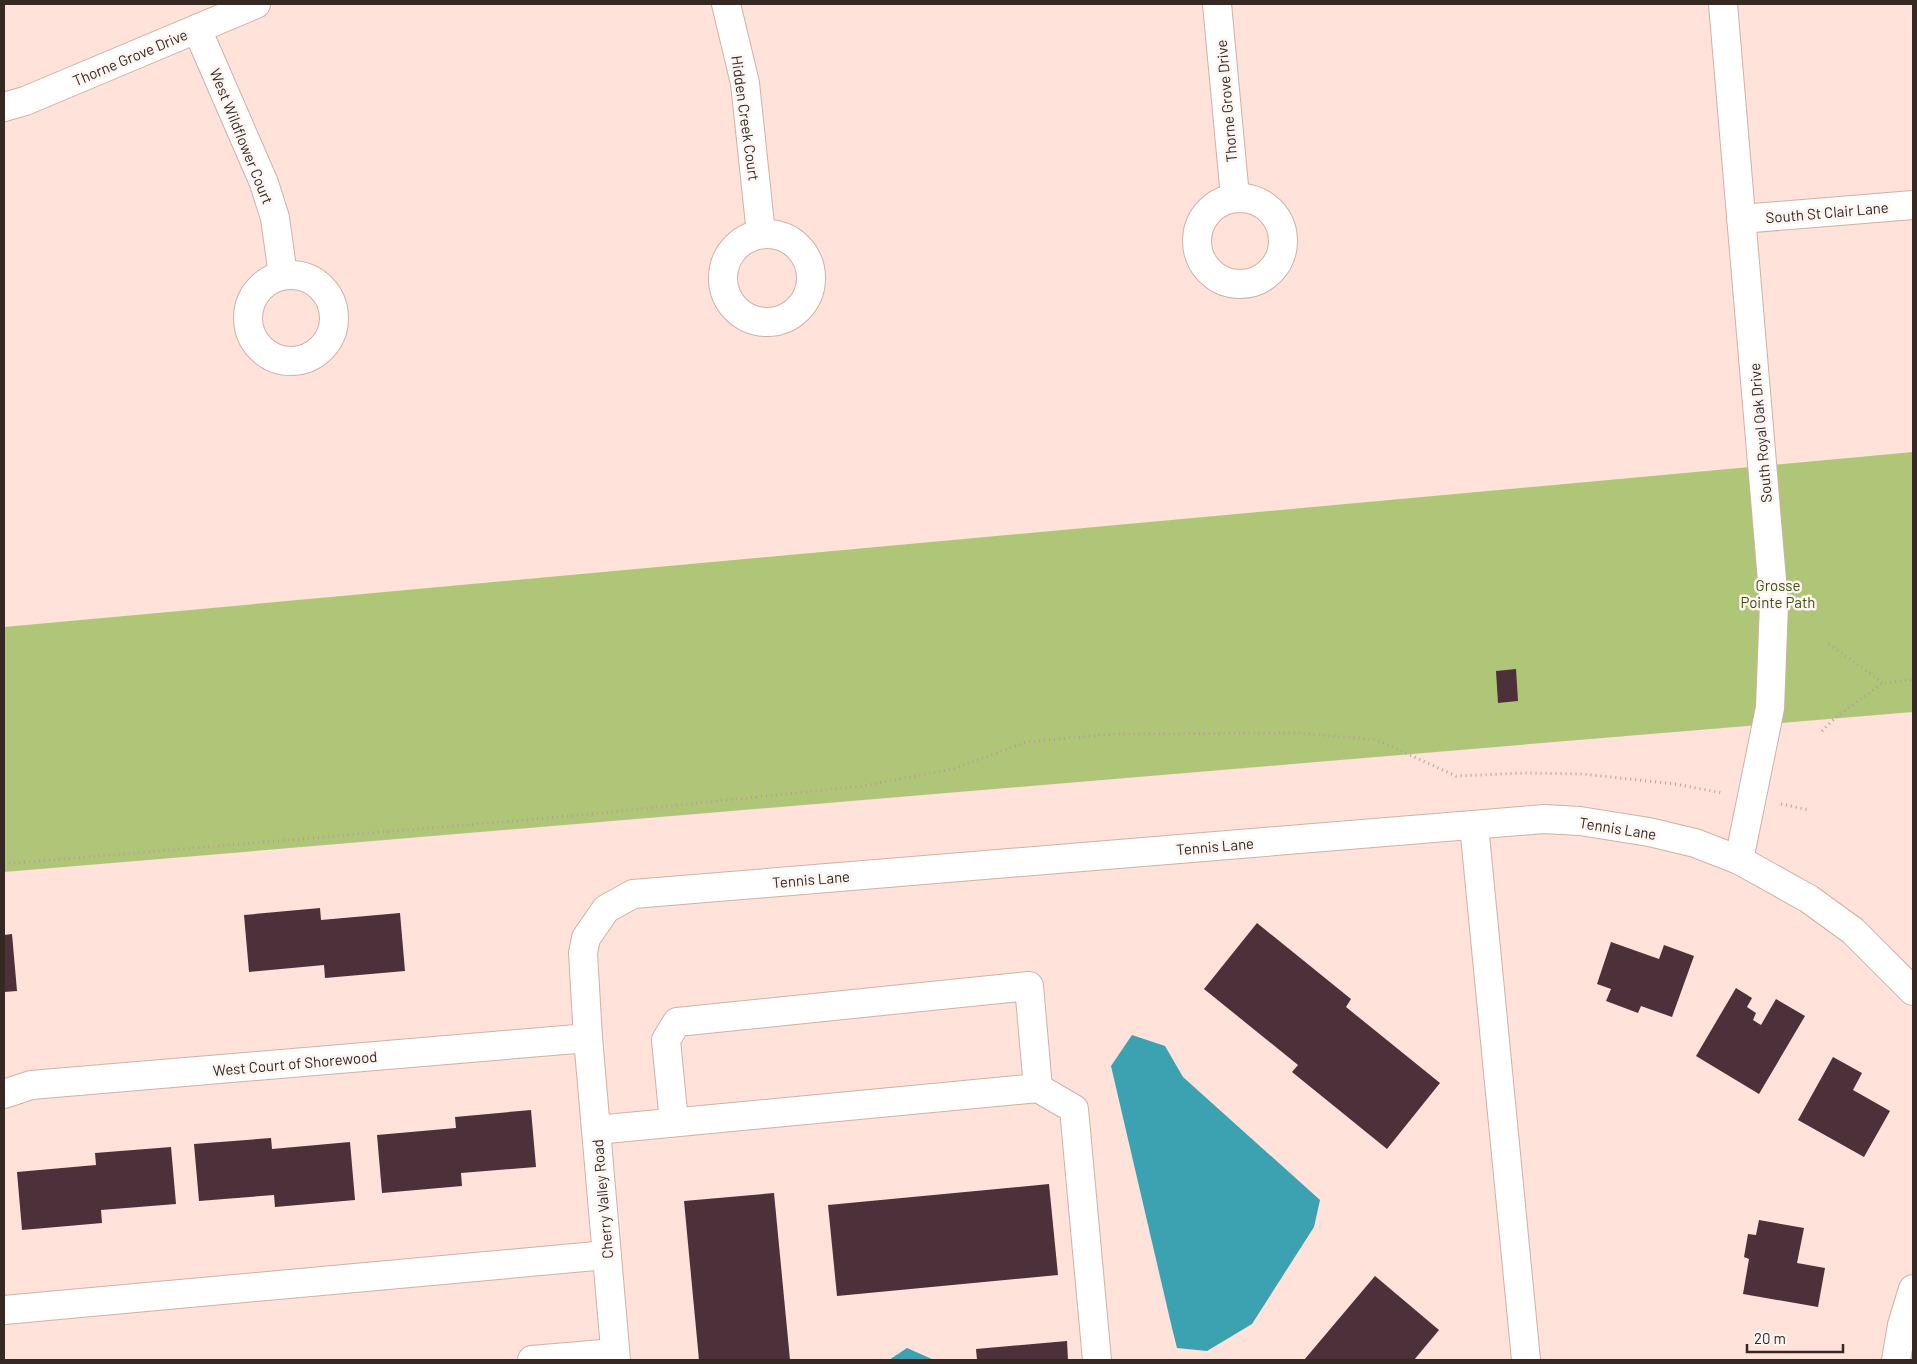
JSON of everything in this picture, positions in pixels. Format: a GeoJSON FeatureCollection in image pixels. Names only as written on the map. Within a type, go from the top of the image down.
{"type":"FeatureCollection","features":[{"type":"Feature","properties":{"kind":"street","name":"Thorne Grove Drive"},"geometry":{"type":"LineString","coordinates":[[4,107],[25,101],[256,4]]}},
{"type":"Feature","properties":{"kind":"street","name":"Hidden Creek Court"},"geometry":{"type":"LineString","coordinates":[[726,4],[745,83],[761,234]]}},
{"type":"Feature","properties":{"kind":"street","name":"Thorne Grove Drive"},"geometry":{"type":"LineString","coordinates":[[1217,4],[1235,197]]}},
{"type":"Feature","properties":{"kind":"street","name":"South Royal Oak Drive"},"geometry":{"type":"LineString","coordinates":[[1723,4],[1774,604],[1770,708],[1739,860]]}},
{"type":"Feature","properties":{"kind":"street","name":"West Wildflower Court"},"geometry":{"type":"LineString","coordinates":[[197,29],[264,184],[275,218],[283,275]]}},
{"type":"Feature","properties":{"kind":"street","name":"South St Clair Lane"},"geometry":{"type":"LineString","coordinates":[[1741,219],[1913,205]]}},
{"type":"Feature","properties":{"kind":"street","name":"Tennis Lane"},"geometry":{"type":"LineString","coordinates":[[588,1038],[583,953],[586,938],[606,909],[633,894],[1544,819],[1580,821],[1649,832],[1695,843],[1739,860],[1809,899],[1853,931],[1913,991]]}},
{"type":"Feature","properties":{"kind":"street"},"geometry":{"type":"LineString","coordinates":[[1474,824],[1526,1360]]}},
{"type":"Feature","properties":{"kind":"street"},"geometry":{"type":"LineString","coordinates":[[674,1122],[666,1040],[677,1022],[1030,986],[1038,1088]]}},
{"type":"Feature","properties":{"kind":"street","name":"West Court of Shorewood"},"geometry":{"type":"LineString","coordinates":[[4,1094],[31,1085],[588,1038]]}},
{"type":"Feature","properties":{"kind":"street","name":"Cherry Valley Road"},"geometry":{"type":"LineString","coordinates":[[588,1038],[615,1356]]}},
{"type":"Feature","properties":{"kind":"street"},"geometry":{"type":"LineString","coordinates":[[596,1130],[1038,1088],[1074,1110],[1097,1360]]}},
{"type":"Feature","properties":{"kind":"street"},"geometry":{"type":"LineString","coordinates":[[4,1310],[606,1255]]}},
{"type":"Feature","properties":{"kind":"street"},"geometry":{"type":"LineString","coordinates":[[1896,1360],[1908,1326],[1913,1289]]}},
{"type":"Feature","properties":{"kind":"street"},"geometry":{"type":"LineString","coordinates":[[532,1360],[615,1356]]}},
{"type":"Feature","properties":{"kind":"path"},"geometry":{"type":"LineString","coordinates":[[1829,644],[1883,683]]}},
{"type":"Feature","properties":{"kind":"path"},"geometry":{"type":"LineString","coordinates":[[1822,731],[1836,717],[1883,683],[1913,680]]}},
{"type":"Feature","properties":{"kind":"path"},"geometry":{"type":"LineString","coordinates":[[4,864],[572,816],[863,786],[952,769],[1028,742],[1113,734],[1299,733],[1377,740],[1456,776],[1525,773],[1583,774],[1675,784],[1809,810]]}},
{"type":"Feature","properties":{"kind":"green space","name":"Grosse Pointe Path"},"geometry":{"type":"Polygon","coordinates":[[[1913,452],[1913,712],[4,872],[4,627],[1913,452]]]}},
{"type":"Feature","properties":{"kind":"water"},"geometry":{"type":"Polygon","coordinates":[[[1132,1035],[1165,1046],[1183,1077],[1320,1200],[1314,1227],[1252,1324],[1207,1351],[1177,1348],[1172,1328],[1111,1066],[1132,1035]]]}},
{"type":"Feature","properties":{"kind":"water"},"geometry":{"type":"Polygon","coordinates":[[[907,1348],[934,1360],[889,1360],[907,1348]]]}},
{"type":"Feature","properties":{"kind":"building"},"geometry":{"type":"Polygon","coordinates":[[[1516,669],[1518,701],[1498,703],[1496,671],[1516,669]]]}},
{"type":"Feature","properties":{"kind":"building"},"geometry":{"type":"Polygon","coordinates":[[[320,908],[321,920],[400,913],[405,971],[325,978],[324,965],[249,972],[244,915],[320,908]]]}},
{"type":"Feature","properties":{"kind":"building"},"geometry":{"type":"Polygon","coordinates":[[[1257,923],[1351,999],[1346,1007],[1440,1083],[1387,1149],[1292,1072],[1298,1065],[1204,989],[1257,923]]]}},
{"type":"Feature","properties":{"kind":"building"},"geometry":{"type":"Polygon","coordinates":[[[12,934],[17,991],[4,992],[4,935],[12,934]]]}},
{"type":"Feature","properties":{"kind":"building"},"geometry":{"type":"Polygon","coordinates":[[[1611,942],[1659,959],[1664,945],[1694,956],[1672,1017],[1641,1006],[1638,1013],[1606,1001],[1611,989],[1597,984],[1611,942]]]}},
{"type":"Feature","properties":{"kind":"building"},"geometry":{"type":"Polygon","coordinates":[[[1736,988],[1752,998],[1747,1007],[1756,1013],[1753,1020],[1761,1025],[1776,999],[1805,1016],[1759,1094],[1696,1056],[1736,988]]]}},
{"type":"Feature","properties":{"kind":"building"},"geometry":{"type":"Polygon","coordinates":[[[1833,1057],[1862,1073],[1853,1090],[1890,1111],[1864,1157],[1798,1120],[1833,1057]]]}},
{"type":"Feature","properties":{"kind":"building"},"geometry":{"type":"Polygon","coordinates":[[[531,1110],[536,1167],[461,1173],[462,1186],[382,1193],[377,1135],[456,1128],[455,1117],[531,1110]]]}},
{"type":"Feature","properties":{"kind":"building"},"geometry":{"type":"Polygon","coordinates":[[[271,1138],[272,1149],[350,1142],[355,1200],[275,1207],[274,1195],[199,1201],[194,1144],[271,1138]]]}},
{"type":"Feature","properties":{"kind":"building"},"geometry":{"type":"Polygon","coordinates":[[[171,1147],[176,1204],[101,1210],[102,1223],[22,1230],[17,1172],[96,1165],[95,1153],[171,1147]]]}},
{"type":"Feature","properties":{"kind":"building"},"geometry":{"type":"Polygon","coordinates":[[[1049,1184],[1058,1275],[837,1296],[828,1205],[1049,1184]]]}},
{"type":"Feature","properties":{"kind":"building"},"geometry":{"type":"Polygon","coordinates":[[[774,1193],[790,1360],[699,1360],[684,1201],[774,1193]]]}},
{"type":"Feature","properties":{"kind":"building"},"geometry":{"type":"Polygon","coordinates":[[[1759,1220],[1804,1228],[1797,1263],[1825,1268],[1818,1307],[1743,1294],[1749,1259],[1744,1257],[1748,1234],[1756,1235],[1759,1220]]]}},
{"type":"Feature","properties":{"kind":"building"},"geometry":{"type":"Polygon","coordinates":[[[1375,1276],[1439,1330],[1414,1360],[1304,1360],[1375,1276]]]}},
{"type":"Feature","properties":{"kind":"building"},"geometry":{"type":"Polygon","coordinates":[[[1067,1341],[1068,1360],[977,1360],[976,1349],[1067,1341]]]}}]}
